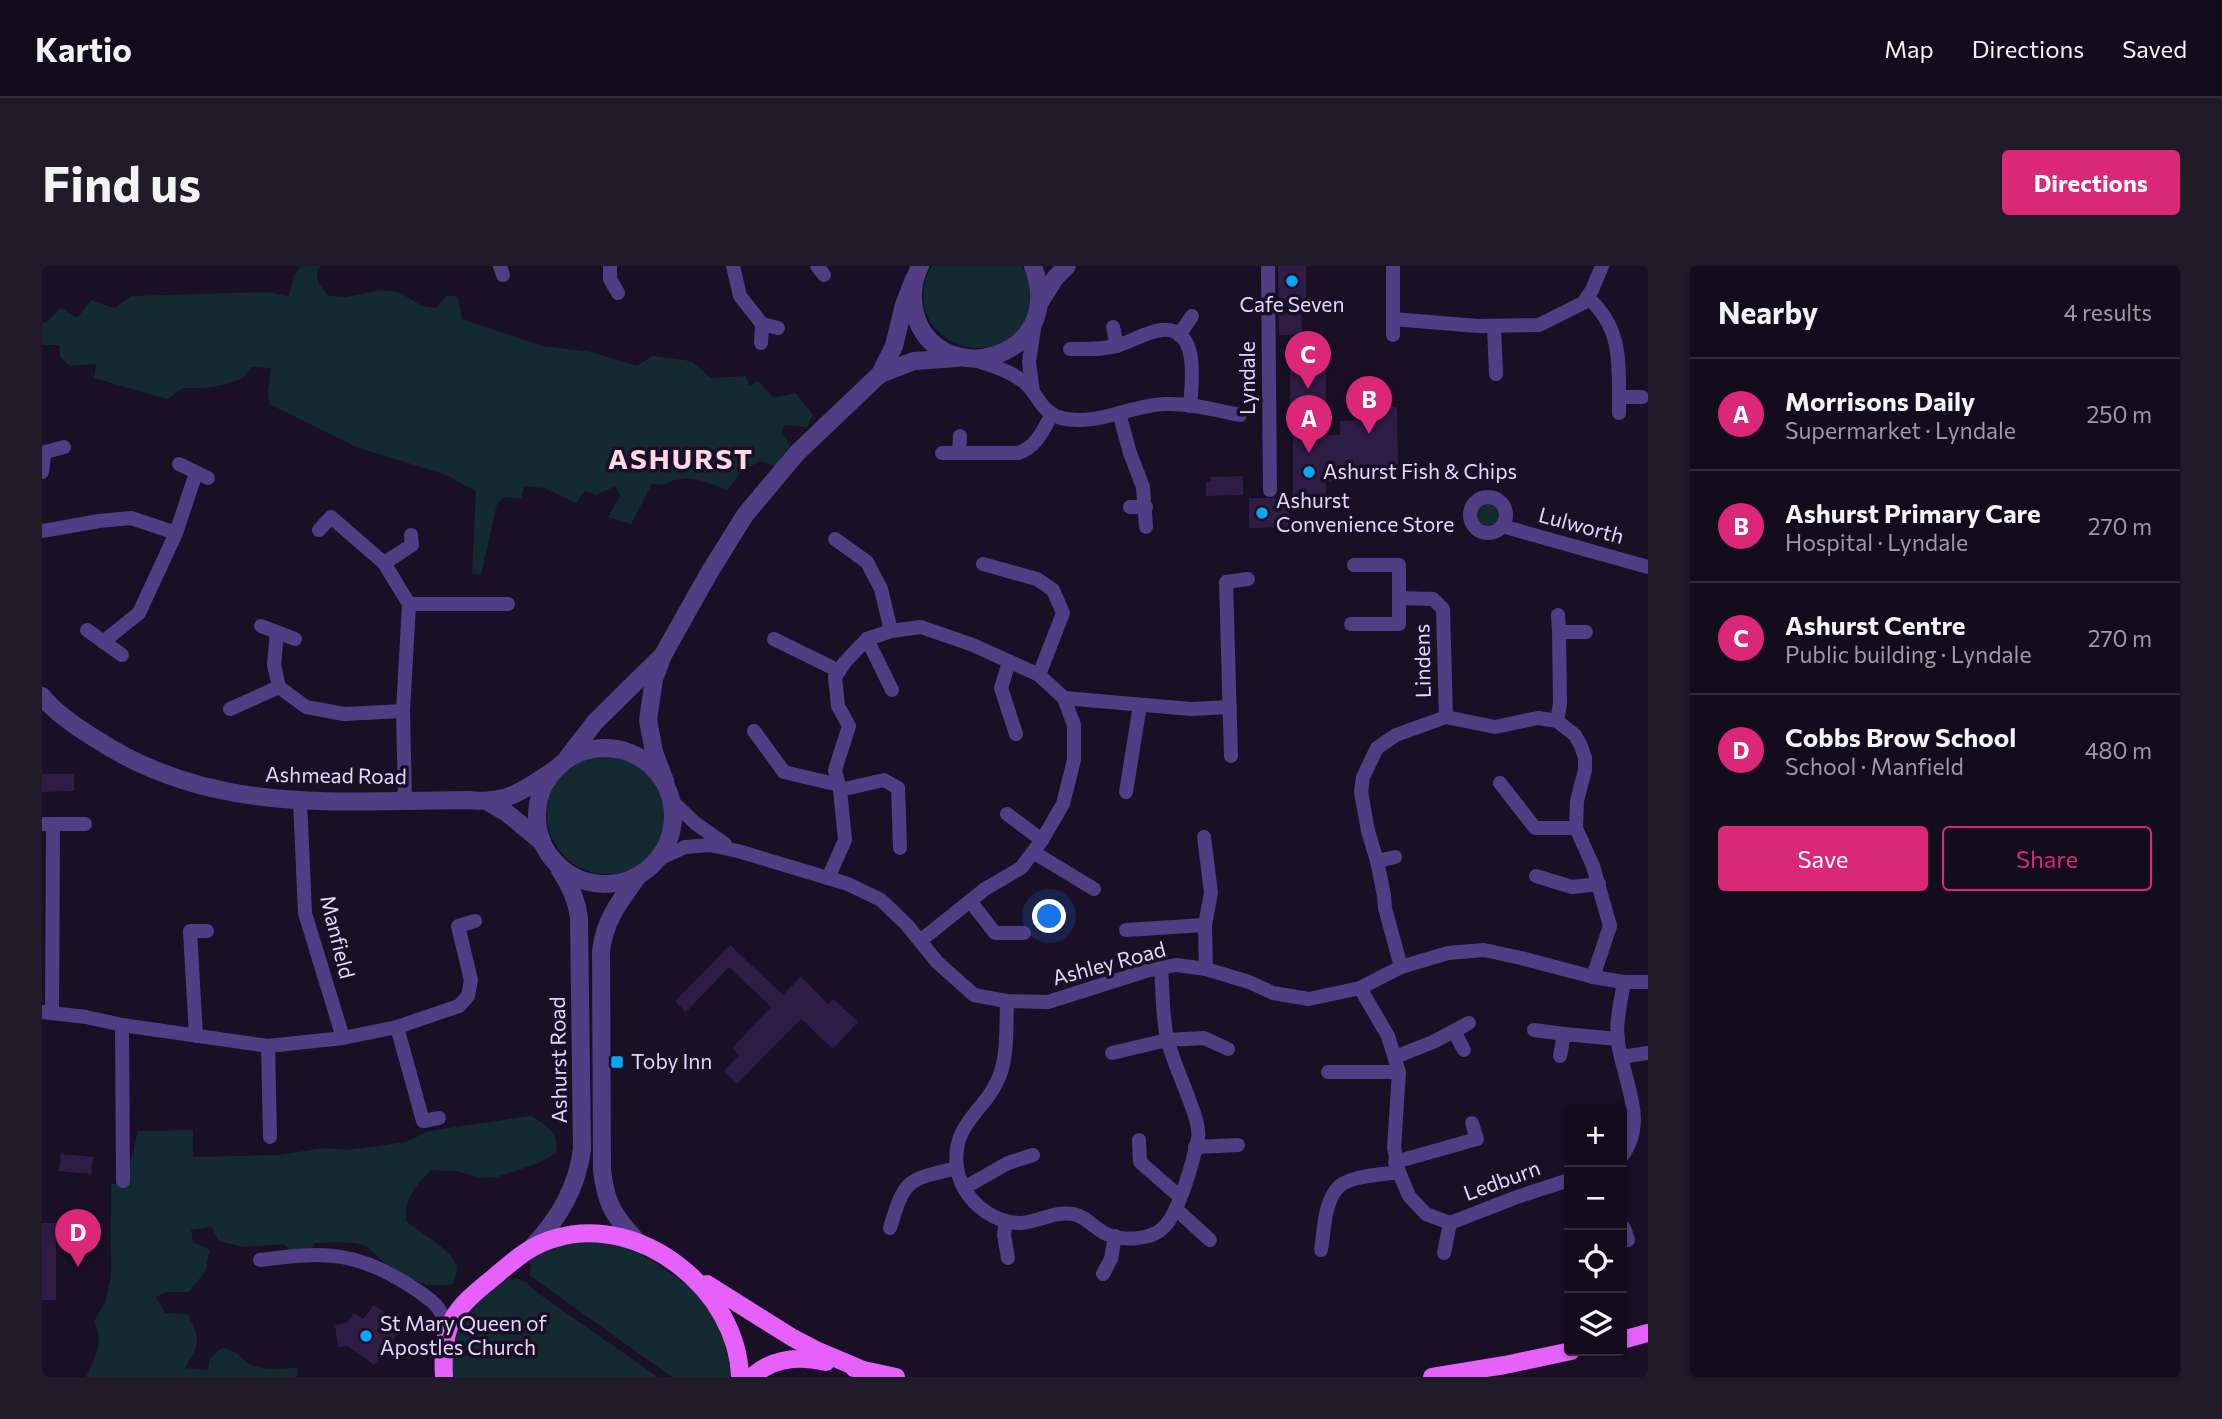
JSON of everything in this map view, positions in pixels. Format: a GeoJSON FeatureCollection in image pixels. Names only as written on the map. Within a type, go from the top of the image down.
{"type":"FeatureCollection","features":[{"type":"Feature","properties":{"kind":"main road"},"geometry":{"type":"LineString","coordinates":[[444,1377],[445,1338],[457,1310],[467,1299],[527,1250],[556,1237],[593,1233],[614,1234],[637,1241],[793,1338],[863,1370]]}},
{"type":"Feature","properties":{"kind":"main road"},"geometry":{"type":"LineString","coordinates":[[677,1265],[705,1289],[719,1308],[736,1345],[740,1377]]}},
{"type":"Feature","properties":{"kind":"main road"},"geometry":{"type":"LineString","coordinates":[[1627,1339],[1648,1334]]}},
{"type":"Feature","properties":{"kind":"main road"},"geometry":{"type":"LineString","coordinates":[[1432,1377],[1564,1352]]}},
{"type":"Feature","properties":{"kind":"main road"},"geometry":{"type":"LineString","coordinates":[[752,1377],[782,1359],[797,1358],[815,1359],[896,1377]]}},
{"type":"Feature","properties":{"kind":"street"},"geometry":{"type":"LineString","coordinates":[[610,266],[610,279],[618,293]]}},
{"type":"Feature","properties":{"kind":"street"},"geometry":{"type":"LineString","coordinates":[[733,266],[740,296],[762,324],[778,328]]}},
{"type":"Feature","properties":{"kind":"street"},"geometry":{"type":"LineString","coordinates":[[1033,266],[1039,282],[1040,302]]}},
{"type":"Feature","properties":{"kind":"street"},"geometry":{"type":"LineString","coordinates":[[1033,392],[1029,362],[1040,302],[1055,278],[1067,266]]}},
{"type":"Feature","properties":{"kind":"street","name":"Lyndale"},"geometry":{"type":"LineString","coordinates":[[1268,266],[1270,491]]}},
{"type":"Feature","properties":{"kind":"street"},"geometry":{"type":"LineString","coordinates":[[1393,266],[1394,335]]}},
{"type":"Feature","properties":{"kind":"street"},"geometry":{"type":"LineString","coordinates":[[1393,319],[1494,326],[1532,326],[1546,323],[1577,307],[1588,298],[1602,266]]}},
{"type":"Feature","properties":{"kind":"street"},"geometry":{"type":"LineString","coordinates":[[915,272],[912,300],[917,320],[928,338],[944,351],[1017,377],[1052,414],[1059,417],[1101,417],[1164,404],[1240,415]]}},
{"type":"Feature","properties":{"kind":"street"},"geometry":{"type":"LineString","coordinates":[[663,654],[595,722],[543,786],[537,804],[537,824],[542,842],[556,864],[574,877],[595,883],[617,883],[638,876],[657,860],[668,842],[673,822],[672,801],[654,752],[648,720],[654,679],[663,654],[745,515],[797,453],[880,374],[894,346],[915,272]]}},
{"type":"Feature","properties":{"kind":"street"},"geometry":{"type":"LineString","coordinates":[[1588,298],[1599,311],[1617,346],[1619,413]]}},
{"type":"Feature","properties":{"kind":"street"},"geometry":{"type":"LineString","coordinates":[[1179,335],[1192,316]]}},
{"type":"Feature","properties":{"kind":"street"},"geometry":{"type":"LineString","coordinates":[[880,374],[929,358],[990,358],[1009,350],[1024,337],[1035,321]]}},
{"type":"Feature","properties":{"kind":"street"},"geometry":{"type":"LineString","coordinates":[[761,343],[762,324]]}},
{"type":"Feature","properties":{"kind":"street"},"geometry":{"type":"LineString","coordinates":[[1494,326],[1496,374]]}},
{"type":"Feature","properties":{"kind":"street"},"geometry":{"type":"LineString","coordinates":[[1113,327],[1117,346]]}},
{"type":"Feature","properties":{"kind":"street"},"geometry":{"type":"LineString","coordinates":[[1070,349],[1117,346],[1160,330],[1174,332],[1188,346],[1192,358],[1190,406]]}},
{"type":"Feature","properties":{"kind":"street"},"geometry":{"type":"LineString","coordinates":[[1619,397],[1642,397]]}},
{"type":"Feature","properties":{"kind":"street"},"geometry":{"type":"LineString","coordinates":[[1119,413],[1143,487],[1146,527]]}},
{"type":"Feature","properties":{"kind":"street"},"geometry":{"type":"LineString","coordinates":[[942,453],[1018,453],[1026,450],[1038,439],[1052,414]]}},
{"type":"Feature","properties":{"kind":"street"},"geometry":{"type":"LineString","coordinates":[[959,453],[960,436]]}},
{"type":"Feature","properties":{"kind":"street"},"geometry":{"type":"LineString","coordinates":[[42,472],[43,454],[64,447]]}},
{"type":"Feature","properties":{"kind":"street"},"geometry":{"type":"LineString","coordinates":[[103,642],[139,612],[202,475],[178,464]]}},
{"type":"Feature","properties":{"kind":"street"},"geometry":{"type":"LineString","coordinates":[[1130,507],[1146,507]]}},
{"type":"Feature","properties":{"kind":"street"},"geometry":{"type":"LineString","coordinates":[[319,530],[331,517],[384,563],[410,604],[403,710],[405,800]]}},
{"type":"Feature","properties":{"kind":"street"},"geometry":{"type":"LineString","coordinates":[[42,520],[42,531],[99,520],[131,518],[176,533]]}},
{"type":"Feature","properties":{"kind":"street","name":"Lulworth"},"geometry":{"type":"LineString","coordinates":[[1502,526],[1648,566]]}},
{"type":"Feature","properties":{"kind":"street"},"geometry":{"type":"LineString","coordinates":[[384,563],[412,545],[411,535]]}},
{"type":"Feature","properties":{"kind":"street"},"geometry":{"type":"LineString","coordinates":[[835,539],[867,562],[881,589],[891,631]]}},
{"type":"Feature","properties":{"kind":"street"},"geometry":{"type":"LineString","coordinates":[[983,564],[1037,579],[1053,590],[1063,612],[1039,675]]}},
{"type":"Feature","properties":{"kind":"street","name":"Lindens"},"geometry":{"type":"LineString","coordinates":[[1351,624],[1399,624],[1399,565],[1354,565]]}},
{"type":"Feature","properties":{"kind":"street"},"geometry":{"type":"LineString","coordinates":[[1231,757],[1226,582],[1248,579]]}},
{"type":"Feature","properties":{"kind":"street","name":"Lindens"},"geometry":{"type":"LineString","coordinates":[[1399,598],[1433,599],[1443,609],[1446,717]]}},
{"type":"Feature","properties":{"kind":"street"},"geometry":{"type":"LineString","coordinates":[[410,604],[508,604]]}},
{"type":"Feature","properties":{"kind":"street"},"geometry":{"type":"LineString","coordinates":[[1558,615],[1560,704],[1557,721],[1575,735],[1585,758],[1585,770],[1577,801],[1576,828],[1599,884],[1610,926],[1593,978]]}},
{"type":"Feature","properties":{"kind":"street"},"geometry":{"type":"LineString","coordinates":[[261,626],[295,639]]}},
{"type":"Feature","properties":{"kind":"street"},"geometry":{"type":"LineString","coordinates":[[828,878],[845,840],[840,787],[835,770],[849,726],[838,705],[835,677],[867,639],[891,631],[921,627],[973,645],[1039,675],[1064,698],[1073,725],[1073,760],[1063,804],[1021,868],[985,889],[920,942]]}},
{"type":"Feature","properties":{"kind":"street"},"geometry":{"type":"LineString","coordinates":[[87,630],[122,655]]}},
{"type":"Feature","properties":{"kind":"street"},"geometry":{"type":"LineString","coordinates":[[277,632],[274,665],[279,687],[306,707],[344,714],[403,710]]}},
{"type":"Feature","properties":{"kind":"street"},"geometry":{"type":"LineString","coordinates":[[1559,632],[1586,632]]}},
{"type":"Feature","properties":{"kind":"street"},"geometry":{"type":"LineString","coordinates":[[774,639],[839,671]]}},
{"type":"Feature","properties":{"kind":"street"},"geometry":{"type":"LineString","coordinates":[[867,639],[892,690]]}},
{"type":"Feature","properties":{"kind":"street"},"geometry":{"type":"LineString","coordinates":[[1009,662],[1001,688],[1016,734]]}},
{"type":"Feature","properties":{"kind":"street"},"geometry":{"type":"LineString","coordinates":[[230,709],[279,687]]}},
{"type":"Feature","properties":{"kind":"street"},"geometry":{"type":"LineString","coordinates":[[1064,698],[1191,709],[1230,707]]}},
{"type":"Feature","properties":{"kind":"street","name":"Ashmead Road"},"geometry":{"type":"LineString","coordinates":[[43,700],[113,751],[191,784],[214,790],[300,801],[503,800],[560,764]]}},
{"type":"Feature","properties":{"kind":"street"},"geometry":{"type":"LineString","coordinates":[[1126,792],[1140,705]]}},
{"type":"Feature","properties":{"kind":"street","name":"Lindens"},"geometry":{"type":"LineString","coordinates":[[1401,967],[1385,908],[1361,792],[1363,777],[1377,748],[1396,735],[1446,717],[1496,727],[1538,718],[1557,721]]}},
{"type":"Feature","properties":{"kind":"street"},"geometry":{"type":"LineString","coordinates":[[754,732],[784,772],[840,787],[884,779],[898,788],[900,848]]}},
{"type":"Feature","properties":{"kind":"street"},"geometry":{"type":"LineString","coordinates":[[560,764],[587,749],[610,747],[631,752],[650,764],[665,781]]}},
{"type":"Feature","properties":{"kind":"street"},"geometry":{"type":"LineString","coordinates":[[1500,783],[1535,828],[1576,828]]}},
{"type":"Feature","properties":{"kind":"street","name":"Manfield"},"geometry":{"type":"LineString","coordinates":[[300,801],[305,913],[343,1038]]}},
{"type":"Feature","properties":{"kind":"street","name":"Ashley Road"},"geometry":{"type":"LineString","coordinates":[[672,801],[713,838],[738,851]]}},
{"type":"Feature","properties":{"kind":"street","name":"Ashmead Road"},"geometry":{"type":"LineString","coordinates":[[488,802],[507,813],[542,842]]}},
{"type":"Feature","properties":{"kind":"street"},"geometry":{"type":"LineString","coordinates":[[1007,814],[1037,846],[1094,889]]}},
{"type":"Feature","properties":{"kind":"street"},"geometry":{"type":"LineString","coordinates":[[85,824],[48,824],[47,1012],[268,1046],[343,1038],[397,1027],[459,1006],[468,996],[471,980],[458,926],[475,921]]}},
{"type":"Feature","properties":{"kind":"street"},"geometry":{"type":"LineString","coordinates":[[1204,837],[1211,893],[1205,925],[1206,969]]}},
{"type":"Feature","properties":{"kind":"street","name":"Ashley Road"},"geometry":{"type":"LineString","coordinates":[[657,860],[685,847],[710,845],[848,884],[881,900],[907,925],[937,962],[974,995],[1007,1001],[1048,1002],[1175,965],[1206,969],[1249,982],[1273,993],[1309,999],[1360,988],[1401,967],[1448,953],[1484,950],[1593,978],[1648,982]]}},
{"type":"Feature","properties":{"kind":"street"},"geometry":{"type":"LineString","coordinates":[[1377,861],[1395,857]]}},
{"type":"Feature","properties":{"kind":"street","name":"Ashurst Road"},"geometry":{"type":"LineString","coordinates":[[527,1250],[566,1203],[579,1169],[582,1149],[579,918],[577,903],[556,864]]}},
{"type":"Feature","properties":{"kind":"street","name":"Ashurst Road"},"geometry":{"type":"LineString","coordinates":[[637,1241],[618,1220],[609,1205],[602,1170],[602,943],[609,917],[638,876]]}},
{"type":"Feature","properties":{"kind":"street"},"geometry":{"type":"LineString","coordinates":[[1536,876],[1572,887],[1599,884]]}},
{"type":"Feature","properties":{"kind":"street"},"geometry":{"type":"LineString","coordinates":[[970,901],[995,933],[1024,933]]}},
{"type":"Feature","properties":{"kind":"street"},"geometry":{"type":"LineString","coordinates":[[1126,930],[1205,925]]}},
{"type":"Feature","properties":{"kind":"street"},"geometry":{"type":"LineString","coordinates":[[196,1036],[190,931],[207,931]]}},
{"type":"Feature","properties":{"kind":"street"},"geometry":{"type":"LineString","coordinates":[[1007,1001],[1004,1062],[999,1077],[960,1133],[957,1144],[957,1168],[964,1188],[976,1205],[1006,1221],[1021,1223],[1052,1215],[1072,1214],[1080,1216],[1102,1232],[1136,1240],[1163,1228],[1178,1203],[1199,1134],[1193,1109],[1167,1040],[1161,968]]}},
{"type":"Feature","properties":{"kind":"street"},"geometry":{"type":"LineString","coordinates":[[1624,982],[1618,1039],[1621,1057],[1644,1121],[1627,1150]]}},
{"type":"Feature","properties":{"kind":"street","name":"Ledburn"},"geometry":{"type":"LineString","coordinates":[[1360,988],[1388,1036],[1399,1072],[1394,1147],[1397,1167],[1409,1196],[1426,1214],[1450,1223],[1564,1182]]}},
{"type":"Feature","properties":{"kind":"street"},"geometry":{"type":"LineString","coordinates":[[1395,1057],[1433,1042],[1469,1023]]}},
{"type":"Feature","properties":{"kind":"street"},"geometry":{"type":"LineString","coordinates":[[122,1025],[123,1181]]}},
{"type":"Feature","properties":{"kind":"street"},"geometry":{"type":"LineString","coordinates":[[397,1027],[423,1121],[439,1118]]}},
{"type":"Feature","properties":{"kind":"street"},"geometry":{"type":"LineString","coordinates":[[1534,1030],[1618,1039]]}},
{"type":"Feature","properties":{"kind":"street"},"geometry":{"type":"LineString","coordinates":[[1454,1031],[1464,1050]]}},
{"type":"Feature","properties":{"kind":"street"},"geometry":{"type":"LineString","coordinates":[[1560,1056],[1564,1034]]}},
{"type":"Feature","properties":{"kind":"street"},"geometry":{"type":"LineString","coordinates":[[1112,1053],[1167,1040],[1204,1038],[1228,1049]]}},
{"type":"Feature","properties":{"kind":"street"},"geometry":{"type":"LineString","coordinates":[[268,1046],[270,1137]]}},
{"type":"Feature","properties":{"kind":"street"},"geometry":{"type":"LineString","coordinates":[[1621,1057],[1648,1053]]}},
{"type":"Feature","properties":{"kind":"street"},"geometry":{"type":"LineString","coordinates":[[1328,1072],[1399,1072]]}},
{"type":"Feature","properties":{"kind":"street"},"geometry":{"type":"LineString","coordinates":[[1321,1250],[1329,1205],[1336,1188],[1353,1179],[1477,1139],[1472,1123]]}},
{"type":"Feature","properties":{"kind":"street"},"geometry":{"type":"LineString","coordinates":[[1139,1140],[1140,1163],[1210,1240]]}},
{"type":"Feature","properties":{"kind":"street"},"geometry":{"type":"LineString","coordinates":[[1195,1147],[1238,1145]]}},
{"type":"Feature","properties":{"kind":"street"},"geometry":{"type":"LineString","coordinates":[[964,1188],[1008,1163],[1034,1155]]}},
{"type":"Feature","properties":{"kind":"street"},"geometry":{"type":"LineString","coordinates":[[890,1228],[898,1201],[909,1184],[929,1175],[957,1168]]}},
{"type":"Feature","properties":{"kind":"street"},"geometry":{"type":"LineString","coordinates":[[1006,1221],[1004,1235],[1008,1258]]}},
{"type":"Feature","properties":{"kind":"street","name":"Ledburn"},"geometry":{"type":"LineString","coordinates":[[1444,1253],[1450,1223]]}},
{"type":"Feature","properties":{"kind":"street"},"geometry":{"type":"LineString","coordinates":[[1103,1274],[1111,1259],[1115,1236]]}},
{"type":"Feature","properties":{"kind":"street"},"geometry":{"type":"LineString","coordinates":[[260,1260],[326,1254],[364,1261],[380,1267],[437,1304],[454,1304],[467,1299]]}},
{"type":"Feature","properties":{"kind":"street"},"geometry":{"type":"LineString","coordinates":[[437,1304],[445,1325],[445,1338]]}},
{"type":"Feature","properties":{"kind":"green space"},"geometry":{"type":"Polygon","coordinates":[[[301,266],[321,266],[317,271],[318,283],[329,296],[346,297],[381,290],[399,292],[422,306],[436,308],[447,295],[458,297],[462,319],[543,346],[591,352],[637,366],[652,356],[691,361],[711,378],[745,376],[750,386],[758,381],[774,398],[795,393],[813,415],[807,427],[785,425],[781,433],[790,445],[775,466],[760,461],[742,471],[727,490],[692,479],[652,484],[631,524],[608,517],[620,496],[615,486],[597,495],[585,491],[576,503],[544,488],[524,486],[521,499],[503,497],[497,504],[481,575],[472,574],[476,491],[444,474],[359,448],[269,404],[271,368],[251,367],[243,378],[224,385],[183,388],[167,399],[94,378],[96,364],[70,366],[60,357],[59,345],[42,345],[42,322],[45,323],[61,308],[77,318],[91,300],[114,308],[132,296],[268,292],[289,297],[294,275],[301,266]]]}},
{"type":"Feature","properties":{"kind":"green space"},"geometry":{"type":"Polygon","coordinates":[[[931,266],[1022,266],[1028,281],[1030,303],[1018,331],[1001,344],[980,348],[959,344],[940,334],[927,316],[923,294],[931,266]]]}},
{"type":"Feature","properties":{"kind":"green space"},"geometry":{"type":"Polygon","coordinates":[[[1489,503],[1498,506],[1501,515],[1498,524],[1489,527],[1480,524],[1477,515],[1480,506],[1489,503]]]}},
{"type":"Feature","properties":{"kind":"green space"},"geometry":{"type":"Polygon","coordinates":[[[607,754],[630,759],[649,772],[662,791],[667,814],[662,837],[649,856],[630,869],[607,874],[584,869],[565,856],[552,837],[547,814],[552,791],[565,772],[584,759],[607,754]]]}},
{"type":"Feature","properties":{"kind":"green space"},"geometry":{"type":"Polygon","coordinates":[[[531,1116],[551,1131],[556,1141],[556,1154],[497,1177],[482,1178],[456,1171],[431,1170],[409,1199],[406,1221],[452,1257],[457,1270],[452,1284],[426,1284],[409,1278],[359,1244],[315,1243],[311,1250],[293,1252],[283,1244],[243,1247],[219,1241],[211,1227],[191,1230],[193,1242],[210,1250],[205,1272],[189,1292],[166,1292],[156,1297],[165,1313],[187,1314],[195,1330],[196,1347],[185,1368],[208,1370],[210,1358],[222,1348],[233,1351],[256,1367],[298,1368],[297,1377],[86,1377],[96,1356],[98,1343],[94,1321],[105,1303],[111,1276],[111,1184],[125,1184],[138,1131],[193,1130],[193,1157],[279,1155],[324,1148],[348,1150],[407,1142],[428,1131],[531,1116]]]}},
{"type":"Feature","properties":{"kind":"green space"},"geometry":{"type":"Polygon","coordinates":[[[606,1241],[637,1251],[694,1289],[723,1332],[730,1377],[672,1377],[529,1275],[531,1265],[527,1261],[548,1250],[574,1243],[606,1241]]]}},
{"type":"Feature","properties":{"kind":"green space"},"geometry":{"type":"Polygon","coordinates":[[[510,1277],[526,1282],[539,1294],[658,1377],[451,1377],[452,1337],[468,1309],[510,1277]]]}},
{"type":"Feature","properties":{"kind":"building"},"geometry":{"type":"Polygon","coordinates":[[[1278,266],[1306,266],[1306,302],[1301,302],[1302,335],[1279,335],[1278,266]]]}},
{"type":"Feature","properties":{"kind":"building"},"geometry":{"type":"Polygon","coordinates":[[[1293,349],[1322,349],[1322,354],[1326,354],[1326,412],[1290,413],[1290,365],[1293,365],[1293,349]]]}},
{"type":"Feature","properties":{"kind":"building"},"geometry":{"type":"Polygon","coordinates":[[[1375,407],[1397,407],[1398,472],[1365,473],[1365,482],[1326,482],[1326,494],[1293,494],[1293,435],[1340,435],[1340,421],[1376,420],[1375,407]]]}},
{"type":"Feature","properties":{"kind":"building"},"geometry":{"type":"Polygon","coordinates":[[[1243,476],[1243,495],[1206,496],[1206,482],[1211,482],[1211,477],[1243,476]]]}},
{"type":"Feature","properties":{"kind":"building","name":"Ashurst Convenience Store"},"geometry":{"type":"Polygon","coordinates":[[[1249,498],[1289,498],[1289,527],[1249,528],[1249,498]]]}},
{"type":"Feature","properties":{"kind":"building"},"geometry":{"type":"Polygon","coordinates":[[[42,774],[74,774],[74,791],[42,792],[42,774]]]}},
{"type":"Feature","properties":{"kind":"building"},"geometry":{"type":"Polygon","coordinates":[[[730,945],[783,995],[801,977],[828,1004],[833,999],[858,1022],[833,1049],[801,1019],[737,1084],[724,1071],[739,1055],[732,1048],[771,1007],[729,967],[686,1012],[675,1001],[730,945]]]}},
{"type":"Feature","properties":{"kind":"building"},"geometry":{"type":"Polygon","coordinates":[[[61,1154],[93,1157],[91,1174],[59,1171],[61,1154]]]}},
{"type":"Feature","properties":{"kind":"building"},"geometry":{"type":"Polygon","coordinates":[[[42,1223],[56,1223],[56,1300],[42,1300],[42,1223]]]}},
{"type":"Feature","properties":{"kind":"building","name":"St Mary Queen of Apostles Church"},"geometry":{"type":"Polygon","coordinates":[[[374,1305],[403,1327],[374,1365],[348,1346],[338,1347],[335,1325],[347,1323],[354,1313],[363,1319],[374,1305]]]}},
{"type":"Feature","properties":{"kind":"place","name":"Cafe Seven"},"geometry":{"type":"Point","coordinates":[1292,281]}},
{"type":"Feature","properties":{"kind":"place","name":"Ashurst Centre"},"geometry":{"type":"Point","coordinates":[1308,389]}},
{"type":"Feature","properties":{"kind":"place","name":"Ashurst Primary Care"},"geometry":{"type":"Point","coordinates":[1369,434]}},
{"type":"Feature","properties":{"kind":"place","name":"Morrisons Daily"},"geometry":{"type":"Point","coordinates":[1309,453]}},
{"type":"Feature","properties":{"kind":"place","name":"Ashurst Fish & Chips"},"geometry":{"type":"Point","coordinates":[1309,472]}},
{"type":"Feature","properties":{"kind":"place","name":"Ashurst Convenience Store"},"geometry":{"type":"Point","coordinates":[1262,513]}},
{"type":"Feature","properties":{"kind":"place","name":"Toby Inn"},"geometry":{"type":"Point","coordinates":[617,1062]}},
{"type":"Feature","properties":{"kind":"place","name":"Cobbs Brow School"},"geometry":{"type":"Point","coordinates":[78,1267]}},
{"type":"Feature","properties":{"kind":"place","name":"St Mary Queen of Apostles Church"},"geometry":{"type":"Point","coordinates":[366,1336]}},
{"type":"Feature","properties":{"kind":"district","name":"ASHURST"},"geometry":{"type":"Point","coordinates":[681,459]}}]}
